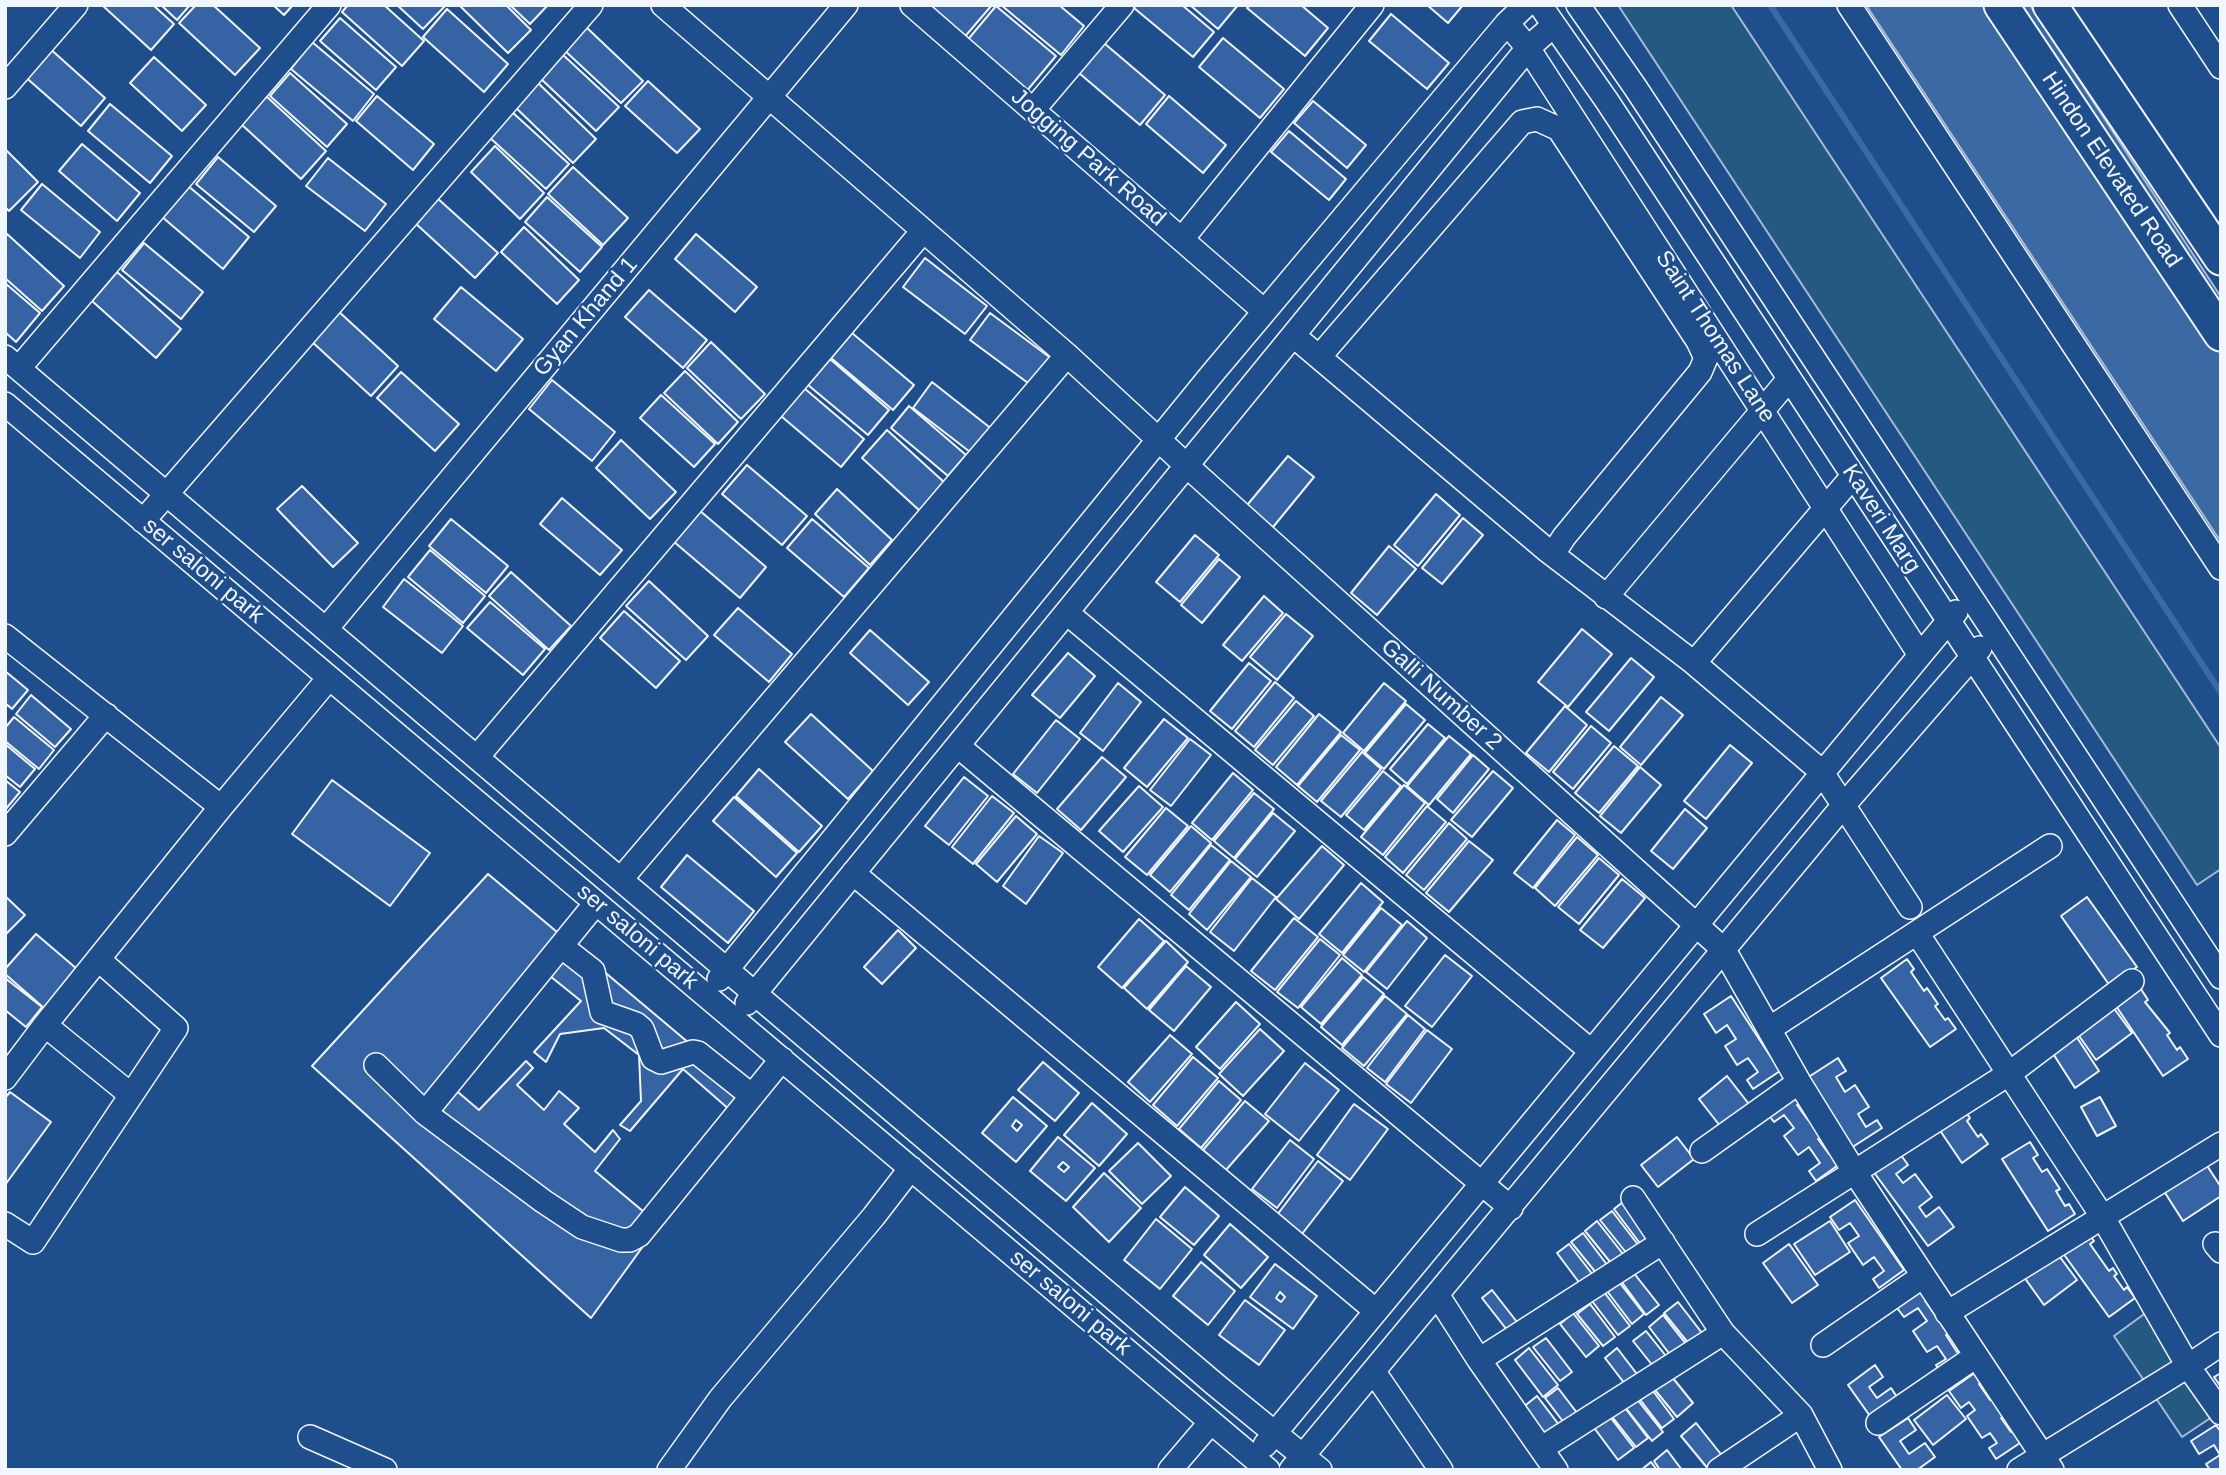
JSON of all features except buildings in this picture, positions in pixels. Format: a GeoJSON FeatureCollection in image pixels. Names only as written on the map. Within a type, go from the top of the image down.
{"type":"FeatureCollection","features":[{"type":"Feature","properties":{"kind":"highway","name":"Hindon Elevated Road"},"geometry":{"type":"LineString","coordinates":[[2001,5],[2221,334]]}},
{"type":"Feature","properties":{"kind":"highway","name":"Hindon Elevated Road"},"geometry":{"type":"LineString","coordinates":[[2050,5],[2221,258]]}},
{"type":"Feature","properties":{"kind":"street"},"geometry":{"type":"LineString","coordinates":[[5,87],[76,5]]}},
{"type":"Feature","properties":{"kind":"street"},"geometry":{"type":"LineString","coordinates":[[329,5],[12,362],[1275,1433],[1305,1465],[1374,1372],[1843,806],[1993,632]]}},
{"type":"Feature","properties":{"kind":"street"},"geometry":{"type":"LineString","coordinates":[[143,521],[591,5]]}},
{"type":"Feature","properties":{"kind":"street","name":"Galli Number 2"},"geometry":{"type":"LineString","coordinates":[[663,5],[1067,355],[1724,950],[1799,1082],[1854,1171],[2047,1462]]}},
{"type":"Feature","properties":{"kind":"street","name":"Gyan Khand 1"},"geometry":{"type":"LineString","coordinates":[[326,629],[846,5]]}},
{"type":"Feature","properties":{"kind":"street","name":"Jogging Park Road"},"geometry":{"type":"LineString","coordinates":[[912,5],[1264,311]]}},
{"type":"Feature","properties":{"kind":"street"},"geometry":{"type":"LineString","coordinates":[[1033,110],[1122,5]]}},
{"type":"Feature","properties":{"kind":"street"},"geometry":{"type":"LineString","coordinates":[[1182,239],[1372,5]]}},
{"type":"Feature","properties":{"kind":"street"},"geometry":{"type":"LineString","coordinates":[[705,995],[1264,311],[1525,5]]}},
{"type":"Feature","properties":{"kind":"street","name":"Kaveri Marg"},"geometry":{"type":"LineString","coordinates":[[1540,5],[2221,1035]]}},
{"type":"Feature","properties":{"kind":"street","name":"Kaveri Marg"},"geometry":{"type":"LineString","coordinates":[[1578,5],[1643,99],[2221,977]]}},
{"type":"Feature","properties":{"kind":"street"},"geometry":{"type":"LineString","coordinates":[[1850,5],[2221,568]]}},
{"type":"Feature","properties":{"kind":"street"},"geometry":{"type":"LineString","coordinates":[[2180,5],[2221,67]]}},
{"type":"Feature","properties":{"kind":"street","name":"Saint Thomas Lane"},"geometry":{"type":"LineString","coordinates":[[1507,23],[1528,48],[1559,95],[1611,186],[1709,344],[1763,411],[1920,655]]}},
{"type":"Feature","properties":{"kind":"street"},"geometry":{"type":"LineString","coordinates":[[734,1019],[1528,48],[1554,25]]}},
{"type":"Feature","properties":{"kind":"street"},"geometry":{"type":"LineString","coordinates":[[1319,357],[1522,122],[1537,118],[1559,95]]}},
{"type":"Feature","properties":{"kind":"street"},"geometry":{"type":"LineString","coordinates":[[1537,118],[1559,128],[1611,186],[1641,154]]}},
{"type":"Feature","properties":{"kind":"street"},"geometry":{"type":"LineString","coordinates":[[477,757],[923,231]]}},
{"type":"Feature","properties":{"kind":"street"},"geometry":{"type":"LineString","coordinates":[[1294,336],[1553,554],[1694,663],[1821,771],[1910,907]]}},
{"type":"Feature","properties":{"kind":"street"},"geometry":{"type":"LineString","coordinates":[[1553,554],[1564,537],[1700,372],[1709,344]]}},
{"type":"Feature","properties":{"kind":"street"},"geometry":{"type":"LineString","coordinates":[[621,879],[1067,355]]}},
{"type":"Feature","properties":{"kind":"street"},"geometry":{"type":"LineString","coordinates":[[1606,597],[1789,379]]}},
{"type":"Feature","properties":{"kind":"street","name":"ser saloni park"},"geometry":{"type":"LineString","coordinates":[[5,404],[1261,1464]]}},
{"type":"Feature","properties":{"kind":"street"},"geometry":{"type":"LineString","coordinates":[[1694,663],[1853,476]]}},
{"type":"Feature","properties":{"kind":"street"},"geometry":{"type":"LineString","coordinates":[[1261,1464],[1275,1433],[1821,771],[1969,596]]}},
{"type":"Feature","properties":{"kind":"street"},"geometry":{"type":"LineString","coordinates":[[1067,613],[1591,1051]]}},
{"type":"Feature","properties":{"kind":"street"},"geometry":{"type":"LineString","coordinates":[[5,636],[221,807]]}},
{"type":"Feature","properties":{"kind":"street"},"geometry":{"type":"LineString","coordinates":[[5,1078],[221,807],[329,678]]}},
{"type":"Feature","properties":{"kind":"street"},"geometry":{"type":"LineString","coordinates":[[5,834],[106,715]]}},
{"type":"Feature","properties":{"kind":"street"},"geometry":{"type":"LineString","coordinates":[[958,746],[1511,1208]]}},
{"type":"Feature","properties":{"kind":"street"},"geometry":{"type":"LineString","coordinates":[[1769,1029],[2050,846]]}},
{"type":"Feature","properties":{"kind":"street"},"geometry":{"type":"LineString","coordinates":[[853,873],[1376,1311]]}},
{"type":"Feature","properties":{"kind":"street"},"geometry":{"type":"LineString","coordinates":[[425,1113],[596,903]]}},
{"type":"Feature","properties":{"kind":"street"},"geometry":{"type":"LineString","coordinates":[[1917,933],[2102,1216],[2189,1366],[2221,1413]]}},
{"type":"Feature","properties":{"kind":"street"},"geometry":{"type":"LineString","coordinates":[[561,946],[593,971],[601,1012],[636,1024],[642,1029],[653,1058],[661,1062],[693,1052],[698,1053],[752,1096]]}},
{"type":"Feature","properties":{"kind":"street"},"geometry":{"type":"LineString","coordinates":[[5,1224],[33,1242],[176,1028],[98,959]]}},
{"type":"Feature","properties":{"kind":"street"},"geometry":{"type":"LineString","coordinates":[[1757,1234],[2010,1073],[2132,981]]}},
{"type":"Feature","properties":{"kind":"street"},"geometry":{"type":"LineString","coordinates":[[45,1025],[131,1095]]}},
{"type":"Feature","properties":{"kind":"street"},"geometry":{"type":"LineString","coordinates":[[376,1065],[425,1113],[543,1201],[582,1227],[621,1240],[630,1240],[639,1235],[782,1059]]}},
{"type":"Feature","properties":{"kind":"street"},"geometry":{"type":"LineString","coordinates":[[1702,1151],[1799,1082]]}},
{"type":"Feature","properties":{"kind":"street"},"geometry":{"type":"LineString","coordinates":[[1947,1313],[2221,1144]]}},
{"type":"Feature","properties":{"kind":"street"},"geometry":{"type":"LineString","coordinates":[[669,1470],[720,1399],[911,1168]]}},
{"type":"Feature","properties":{"kind":"street"},"geometry":{"type":"LineString","coordinates":[[1633,1198],[1723,1332],[1801,1415],[1830,1470]]}},
{"type":"Feature","properties":{"kind":"street"},"geometry":{"type":"LineString","coordinates":[[1479,1360],[1663,1242]]}},
{"type":"Feature","properties":{"kind":"street"},"geometry":{"type":"LineString","coordinates":[[1823,1345],[1923,1276]]}},
{"type":"Feature","properties":{"kind":"street"},"geometry":{"type":"LineString","coordinates":[[1438,1296],[1556,1470]]}},
{"type":"Feature","properties":{"kind":"street"},"geometry":{"type":"LineString","coordinates":[[1542,1448],[1723,1332]]}},
{"type":"Feature","properties":{"kind":"street"},"geometry":{"type":"LineString","coordinates":[[2019,1470],[2047,1462],[2221,1344]]}},
{"type":"Feature","properties":{"kind":"street"},"geometry":{"type":"LineString","coordinates":[[1878,1423],[1976,1356]]}},
{"type":"Feature","properties":{"kind":"street"},"geometry":{"type":"LineString","coordinates":[[1374,1372],[1441,1470]]}},
{"type":"Feature","properties":{"kind":"street"},"geometry":{"type":"LineString","coordinates":[[1719,1470],[1801,1415]]}},
{"type":"Feature","properties":{"kind":"street"},"geometry":{"type":"LineString","coordinates":[[1170,1470],[1211,1422]]}},
{"type":"Feature","properties":{"kind":"street"},"geometry":{"type":"LineString","coordinates":[[310,1437],[385,1470]]}},
{"type":"Feature","properties":{"kind":"shaded area"},"geometry":{"type":"Polygon","coordinates":[[[1618,5],[1731,5],[2221,748],[2221,869],[2197,885],[1618,5]]]}},
{"type":"Feature","properties":{"kind":"shaded area"},"geometry":{"type":"Polygon","coordinates":[[[1866,5],[2030,5],[2221,297],[2221,542],[1866,5]]]}},
{"type":"Feature","properties":{"kind":"shaded area"},"geometry":{"type":"Polygon","coordinates":[[[2158,1304],[2221,1411],[2182,1437],[2114,1336],[2158,1304]]]}},
{"type":"Feature","properties":{"kind":"waterway"},"geometry":{"type":"LineString","coordinates":[[1770,5],[2221,693]]}}]}
